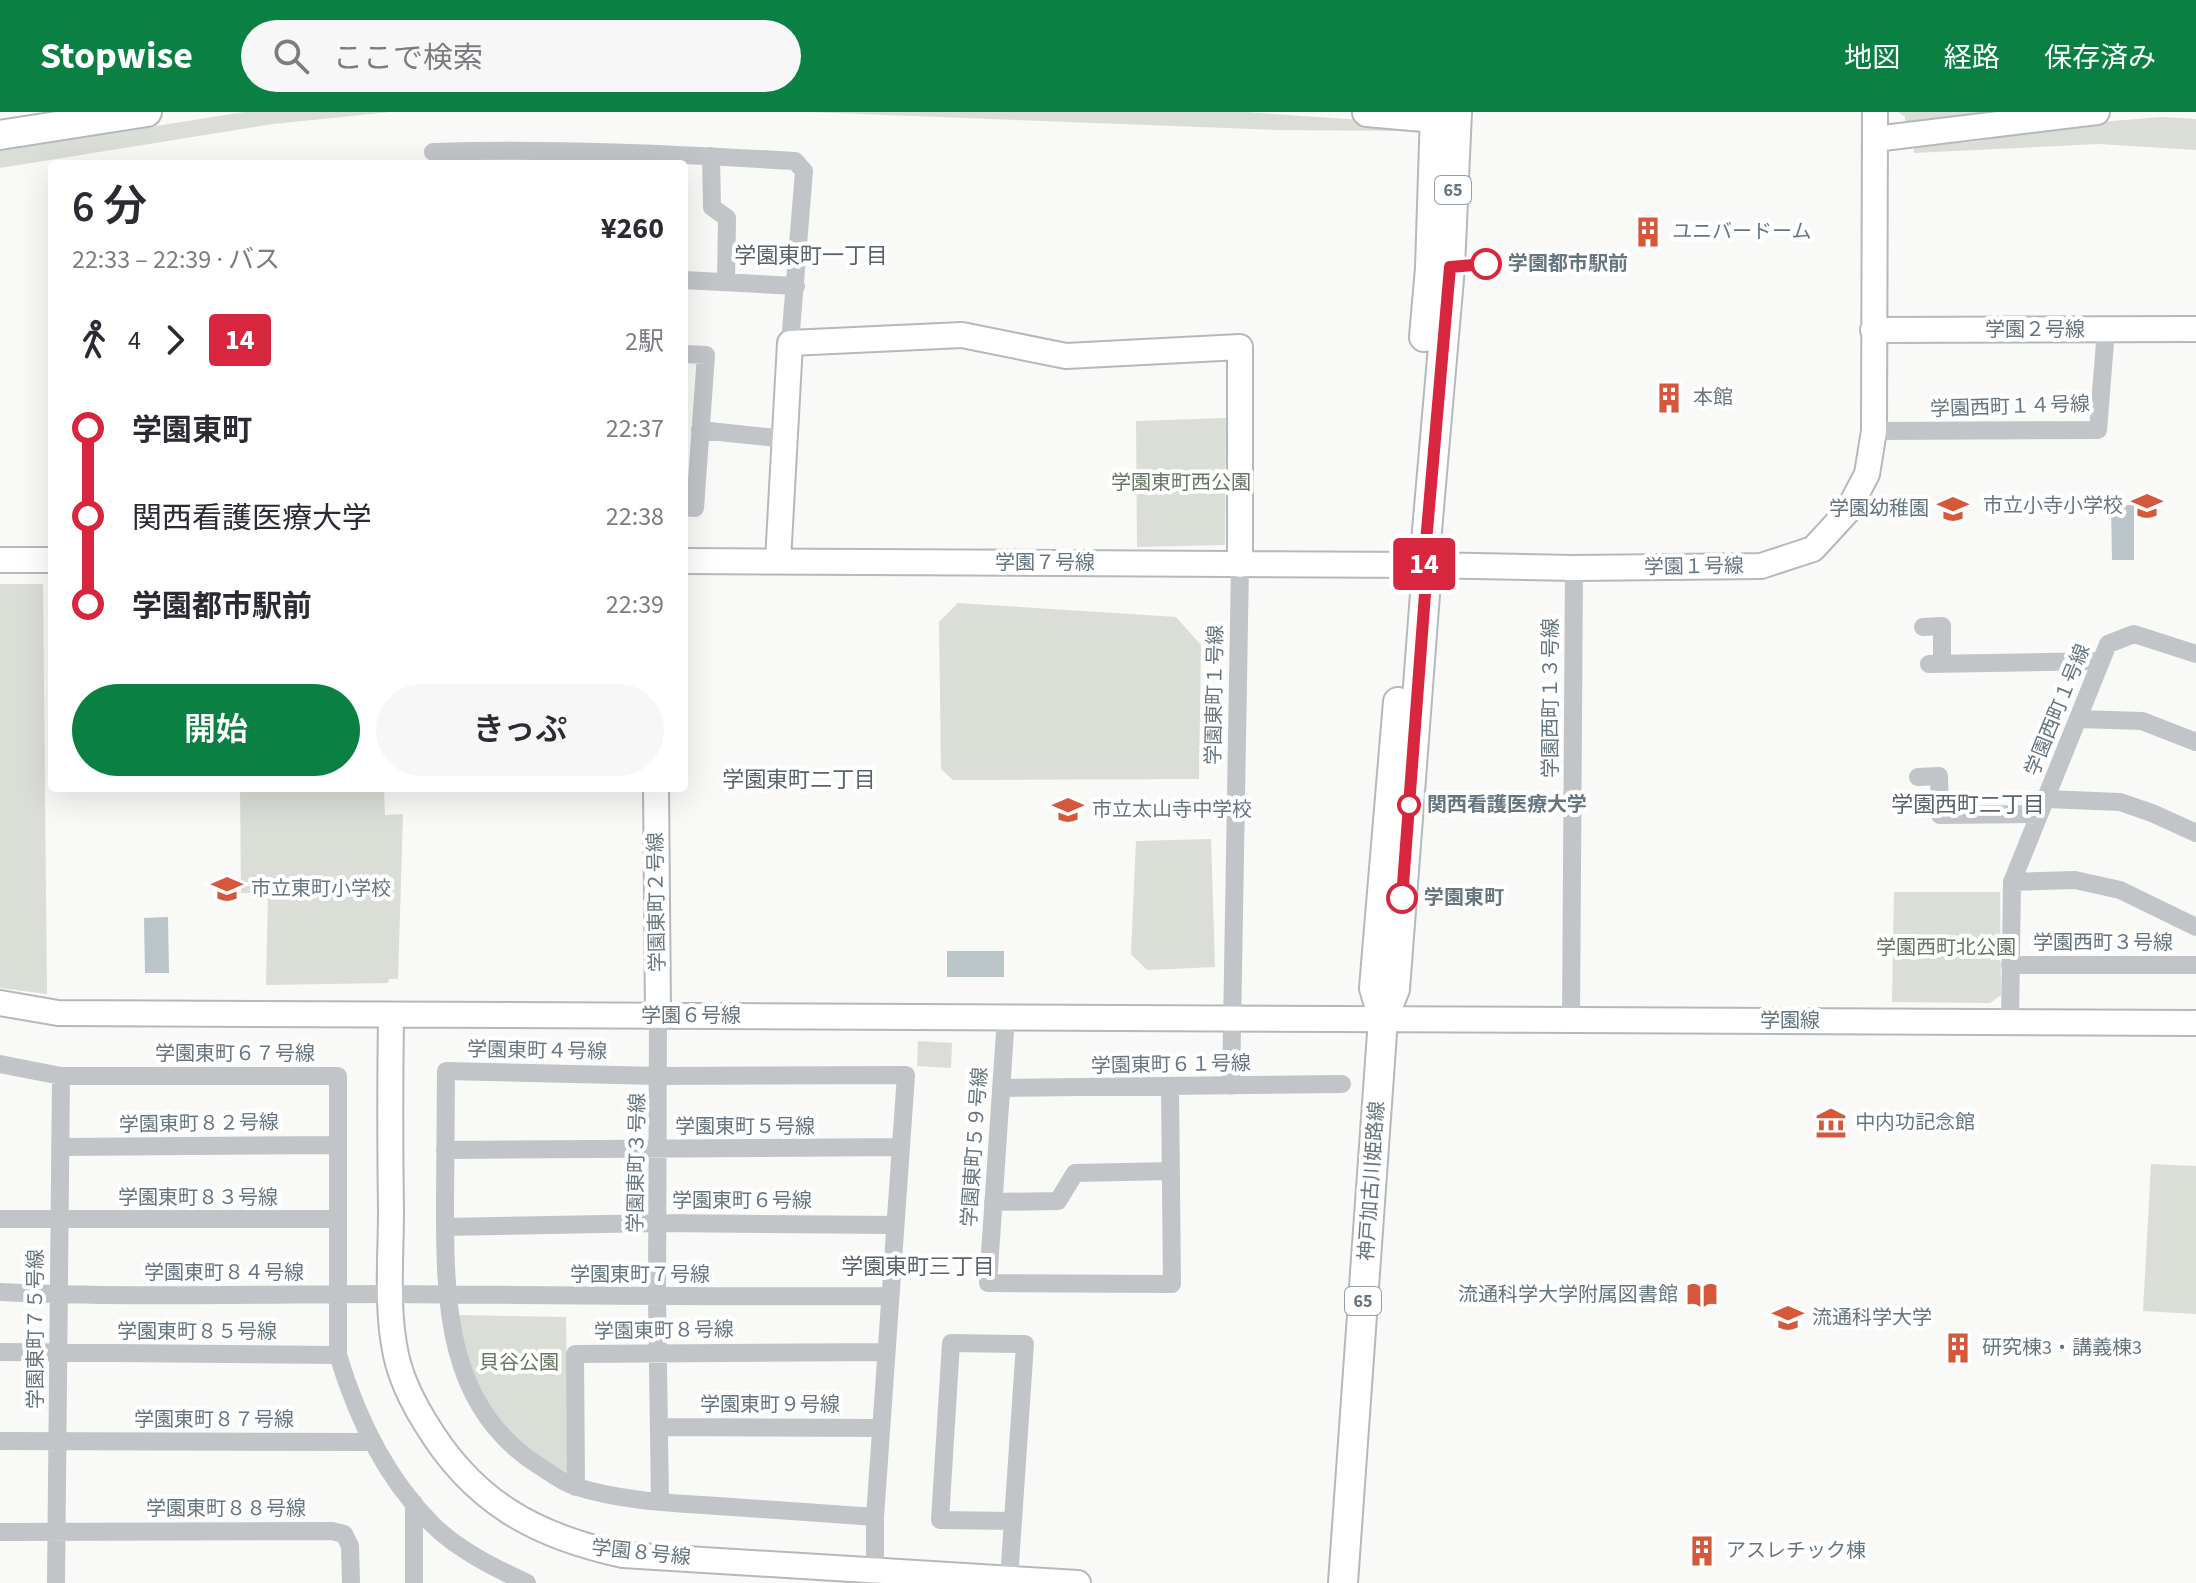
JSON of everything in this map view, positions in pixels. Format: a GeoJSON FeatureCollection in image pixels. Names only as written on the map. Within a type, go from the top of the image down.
{"type":"FeatureCollection","features":[{"type":"Feature","properties":{"kind":"main road"},"geometry":{"type":"LineString","coordinates":[[0,135],[147,112]]}},
{"type":"Feature","properties":{"kind":"main road","name":"神戸加古川姫路線"},"geometry":{"type":"LineString","coordinates":[[1343,1583],[1383,1019],[1374,988],[1407,593],[1415,565],[1430,268],[1442,114],[1367,112]]}},
{"type":"Feature","properties":{"kind":"street","name":"学園１号線"},"geometry":{"type":"LineString","coordinates":[[1415,565],[1574,568],[1761,566],[1813,549],[1847,512],[1867,474],[1874,431],[1875,112]]}},
{"type":"Feature","properties":{"kind":"street"},"geometry":{"type":"LineString","coordinates":[[1875,139],[2097,112]]}},
{"type":"Feature","properties":{"kind":"street"},"geometry":{"type":"LineString","coordinates":[[433,152],[494,157],[711,156],[795,161],[804,171],[790,343],[778,561]]}},
{"type":"Feature","properties":{"kind":"street"},"geometry":{"type":"LineString","coordinates":[[711,156],[712,207],[727,218],[726,282]]}},
{"type":"Feature","properties":{"kind":"street"},"geometry":{"type":"LineString","coordinates":[[688,280],[796,286]]}},
{"type":"Feature","properties":{"kind":"street","name":"学園２号線"},"geometry":{"type":"LineString","coordinates":[[1873,330],[2196,329]]}},
{"type":"Feature","properties":{"kind":"street","name":"学園西町１４号線"},"geometry":{"type":"LineString","coordinates":[[1874,431],[2098,430],[2106,330]]}},
{"type":"Feature","properties":{"kind":"street"},"geometry":{"type":"LineString","coordinates":[[790,343],[962,335],[1066,356],[1240,347],[1240,565]]}},
{"type":"Feature","properties":{"kind":"street"},"geometry":{"type":"LineString","coordinates":[[688,354],[706,355],[695,421],[695,508],[688,507]]}},
{"type":"Feature","properties":{"kind":"street"},"geometry":{"type":"LineString","coordinates":[[695,421],[785,439]]}},
{"type":"Feature","properties":{"kind":"street"},"geometry":{"type":"LineString","coordinates":[[0,560],[48,560]]}},
{"type":"Feature","properties":{"kind":"street","name":"学園７号線"},"geometry":{"type":"LineString","coordinates":[[688,561],[1415,565]]}},
{"type":"Feature","properties":{"kind":"street","name":"学園東町１号線"},"geometry":{"type":"LineString","coordinates":[[1231,1086],[1240,565]]}},
{"type":"Feature","properties":{"kind":"street","name":"学園西町１３号線"},"geometry":{"type":"LineString","coordinates":[[1571,1020],[1574,568]]}},
{"type":"Feature","properties":{"kind":"street"},"geometry":{"type":"LineString","coordinates":[[1923,627],[1942,626],[1936,664],[2101,661]]}},
{"type":"Feature","properties":{"kind":"street","name":"学園西町１号線"},"geometry":{"type":"LineString","coordinates":[[2010,1023],[2012,882],[2108,644],[2134,634],[2196,654]]}},
{"type":"Feature","properties":{"kind":"street"},"geometry":{"type":"LineString","coordinates":[[2078,719],[2142,721],[2196,742]]}},
{"type":"Feature","properties":{"kind":"street"},"geometry":{"type":"LineString","coordinates":[[1918,777],[1939,776],[1940,815],[2120,802],[2196,833]]}},
{"type":"Feature","properties":{"kind":"street","name":"学園東町２号線"},"geometry":{"type":"LineString","coordinates":[[656,792],[658,1015]]}},
{"type":"Feature","properties":{"kind":"street"},"geometry":{"type":"LineString","coordinates":[[2012,882],[2075,880],[2120,890],[2196,927]]}},
{"type":"Feature","properties":{"kind":"street","name":"学園西町３号線"},"geometry":{"type":"LineString","coordinates":[[2010,965],[2196,965]]}},
{"type":"Feature","properties":{"kind":"street","name":"学園６号線"},"geometry":{"type":"LineString","coordinates":[[0,1003],[58,1013],[1383,1019]]}},
{"type":"Feature","properties":{"kind":"street","name":"学園東町３号線"},"geometry":{"type":"LineString","coordinates":[[658,1015],[660,1502]]}},
{"type":"Feature","properties":{"kind":"street","name":"学園８号線"},"geometry":{"type":"LineString","coordinates":[[391,1016],[391,1294],[396,1355],[412,1401],[443,1452],[479,1490],[517,1518],[578,1545],[623,1555],[754,1573],[875,1571],[1078,1583]]}},
{"type":"Feature","properties":{"kind":"street","name":"学園東町５９号線"},"geometry":{"type":"LineString","coordinates":[[1006,1017],[988,1283],[1172,1284],[1170,1088]]}},
{"type":"Feature","properties":{"kind":"street","name":"学園線"},"geometry":{"type":"LineString","coordinates":[[1383,1019],[2196,1023]]}},
{"type":"Feature","properties":{"kind":"street","name":"学園東町６７号線"},"geometry":{"type":"LineString","coordinates":[[0,1064],[61,1076],[338,1076],[338,1355],[351,1396],[371,1442],[435,1527],[463,1548],[527,1583]]}},
{"type":"Feature","properties":{"kind":"street","name":"学園東町４号線"},"geometry":{"type":"LineString","coordinates":[[875,1517],[611,1496],[576,1487],[524,1456],[493,1428],[472,1393],[450,1321],[445,1227],[446,1071],[660,1076],[906,1075],[875,1517],[875,1571]]}},
{"type":"Feature","properties":{"kind":"street","name":"学園東町７５号線"},"geometry":{"type":"LineString","coordinates":[[56,1583],[61,1076]]}},
{"type":"Feature","properties":{"kind":"street","name":"学園東町６１号線"},"geometry":{"type":"LineString","coordinates":[[1001,1088],[1231,1086],[1322,1092],[1342,1084]]}},
{"type":"Feature","properties":{"kind":"street","name":"学園東町８２号線"},"geometry":{"type":"LineString","coordinates":[[60,1147],[338,1145]]}},
{"type":"Feature","properties":{"kind":"street","name":"学園東町５号線"},"geometry":{"type":"LineString","coordinates":[[445,1150],[900,1147]]}},
{"type":"Feature","properties":{"kind":"street"},"geometry":{"type":"LineString","coordinates":[[993,1202],[1058,1201],[1075,1173],[1171,1171]]}},
{"type":"Feature","properties":{"kind":"street","name":"学園東町８３号線"},"geometry":{"type":"LineString","coordinates":[[0,1219],[338,1219]]}},
{"type":"Feature","properties":{"kind":"street","name":"学園東町６号線"},"geometry":{"type":"LineString","coordinates":[[445,1227],[658,1223],[895,1225]]}},
{"type":"Feature","properties":{"kind":"street","name":"学園東町８４号線"},"geometry":{"type":"LineString","coordinates":[[0,1292],[338,1300],[391,1294]]}},
{"type":"Feature","properties":{"kind":"street","name":"学園東町７号線"},"geometry":{"type":"LineString","coordinates":[[391,1294],[657,1298],[890,1296]]}},
{"type":"Feature","properties":{"kind":"street"},"geometry":{"type":"LineString","coordinates":[[1009,1579],[1013,1521],[1025,1344],[951,1343],[940,1520],[1013,1521]]}},
{"type":"Feature","properties":{"kind":"street","name":"学園東町８５号線"},"geometry":{"type":"LineString","coordinates":[[0,1352],[338,1355]]}},
{"type":"Feature","properties":{"kind":"street","name":"学園東町８号線"},"geometry":{"type":"LineString","coordinates":[[576,1487],[575,1354],[886,1352]]}},
{"type":"Feature","properties":{"kind":"street","name":"学園東町９号線"},"geometry":{"type":"LineString","coordinates":[[659,1427],[881,1428]]}},
{"type":"Feature","properties":{"kind":"street","name":"学園東町８７号線"},"geometry":{"type":"LineString","coordinates":[[0,1441],[371,1442]]}},
{"type":"Feature","properties":{"kind":"street"},"geometry":{"type":"LineString","coordinates":[[414,1503],[414,1583]]}},
{"type":"Feature","properties":{"kind":"street","name":"学園東町８８号線"},"geometry":{"type":"LineString","coordinates":[[0,1532],[332,1531],[344,1534],[350,1546],[351,1583]]}},
{"type":"Feature","properties":{"kind":"green space"},"geometry":{"type":"Polygon","coordinates":[[[244,112],[391,112],[273,124],[0,168],[0,151],[244,112]]]}},
{"type":"Feature","properties":{"kind":"green space"},"geometry":{"type":"Polygon","coordinates":[[[807,112],[1246,112],[1404,123],[1404,131],[1277,130],[807,112]]]}},
{"type":"Feature","properties":{"kind":"green space"},"geometry":{"type":"Polygon","coordinates":[[[1898,112],[2022,112],[1905,126],[1905,117],[1898,112]]]}},
{"type":"Feature","properties":{"kind":"green space"},"geometry":{"type":"Polygon","coordinates":[[[2162,117],[2196,119],[2196,150],[2098,144],[1914,153],[1914,147],[1980,141],[2025,128],[2162,117]]]}},
{"type":"Feature","properties":{"kind":"green space","name":"学園東町西公園"},"geometry":{"type":"Polygon","coordinates":[[[1226,418],[1225,545],[1137,547],[1136,421],[1226,418]]]}},
{"type":"Feature","properties":{"kind":"green space"},"geometry":{"type":"Polygon","coordinates":[[[0,584],[43,584],[47,994],[0,988],[0,584]]]}},
{"type":"Feature","properties":{"kind":"green space"},"geometry":{"type":"Polygon","coordinates":[[[958,603],[1176,617],[1201,645],[1199,779],[953,780],[941,769],[939,622],[958,603]]]}},
{"type":"Feature","properties":{"kind":"green space"},"geometry":{"type":"Polygon","coordinates":[[[240,792],[384,792],[385,815],[403,814],[398,979],[389,979],[388,983],[266,985],[268,893],[241,893],[240,792]]]}},
{"type":"Feature","properties":{"kind":"green space"},"geometry":{"type":"Polygon","coordinates":[[[1211,839],[1215,967],[1147,970],[1131,954],[1136,841],[1211,839]]]}},
{"type":"Feature","properties":{"kind":"green space","name":"学園西町北公園"},"geometry":{"type":"Polygon","coordinates":[[[1894,892],[2000,892],[2001,995],[1990,1003],[1892,1002],[1894,892]]]}},
{"type":"Feature","properties":{"kind":"green space"},"geometry":{"type":"Polygon","coordinates":[[[918,1041],[952,1043],[951,1068],[917,1066],[918,1041]]]}},
{"type":"Feature","properties":{"kind":"green space"},"geometry":{"type":"Polygon","coordinates":[[[2151,1164],[2196,1166],[2196,1314],[2143,1311],[2151,1164]]]}},
{"type":"Feature","properties":{"kind":"green space","name":"貝谷公園"},"geometry":{"type":"Polygon","coordinates":[[[457,1315],[566,1317],[568,1473],[521,1442],[489,1409],[471,1370],[457,1315]]]}},
{"type":"Feature","properties":{"kind":"shaded area"},"geometry":{"type":"Polygon","coordinates":[[[2111,505],[2134,505],[2134,560],[2112,560],[2111,505]]]}},
{"type":"Feature","properties":{"kind":"shaded area"},"geometry":{"type":"Polygon","coordinates":[[[168,917],[169,973],[145,973],[144,918],[168,917]]]}},
{"type":"Feature","properties":{"kind":"shaded area"},"geometry":{"type":"Polygon","coordinates":[[[947,951],[1004,951],[1004,977],[947,977],[947,951]]]}},
{"type":"Feature","properties":{"kind":"bus line","name":"14"},"geometry":{"type":"LineString","coordinates":[[1402,898],[1425,594],[1424,565],[1450,267],[1486,264]]}},
{"type":"Feature","properties":{"kind":"place","name":"ユニバードーム"},"geometry":{"type":"Point","coordinates":[1648,232]}},
{"type":"Feature","properties":{"kind":"place","name":"学園都市駅前"},"geometry":{"type":"Point","coordinates":[1486,264]}},
{"type":"Feature","properties":{"kind":"place","name":"本館"},"geometry":{"type":"Point","coordinates":[1669,398]}},
{"type":"Feature","properties":{"kind":"place","name":"市立小寺小学校"},"geometry":{"type":"Point","coordinates":[2147,506]}},
{"type":"Feature","properties":{"kind":"place","name":"学園幼稚園"},"geometry":{"type":"Point","coordinates":[1953,509]}},
{"type":"Feature","properties":{"kind":"place","name":"関西看護医療大学"},"geometry":{"type":"Point","coordinates":[1409,805]}},
{"type":"Feature","properties":{"kind":"place","name":"市立太山寺中学校"},"geometry":{"type":"Point","coordinates":[1068,810]}},
{"type":"Feature","properties":{"kind":"place","name":"市立東町小学校"},"geometry":{"type":"Point","coordinates":[227,889]}},
{"type":"Feature","properties":{"kind":"place","name":"学園東町"},"geometry":{"type":"Point","coordinates":[1402,898]}},
{"type":"Feature","properties":{"kind":"place","name":"中内功記念館"},"geometry":{"type":"Point","coordinates":[1831,1123]}},
{"type":"Feature","properties":{"kind":"place","name":"流通科学大学附属図書館"},"geometry":{"type":"Point","coordinates":[1702,1295]}},
{"type":"Feature","properties":{"kind":"place","name":"流通科学大学"},"geometry":{"type":"Point","coordinates":[1788,1318]}},
{"type":"Feature","properties":{"kind":"place","name":"研究棟3・講義棟3"},"geometry":{"type":"Point","coordinates":[1958,1348]}},
{"type":"Feature","properties":{"kind":"place","name":"アスレチック棟"},"geometry":{"type":"Point","coordinates":[1702,1551]}},
{"type":"Feature","properties":{"kind":"district","name":"学園東町一丁目"},"geometry":{"type":"Point","coordinates":[811,256]}},
{"type":"Feature","properties":{"kind":"district","name":"学園東町二丁目"},"geometry":{"type":"Point","coordinates":[799,780]}},
{"type":"Feature","properties":{"kind":"district","name":"学園西町二丁目"},"geometry":{"type":"Point","coordinates":[1968,805]}},
{"type":"Feature","properties":{"kind":"district","name":"学園東町三丁目"},"geometry":{"type":"Point","coordinates":[918,1267]}}]}
